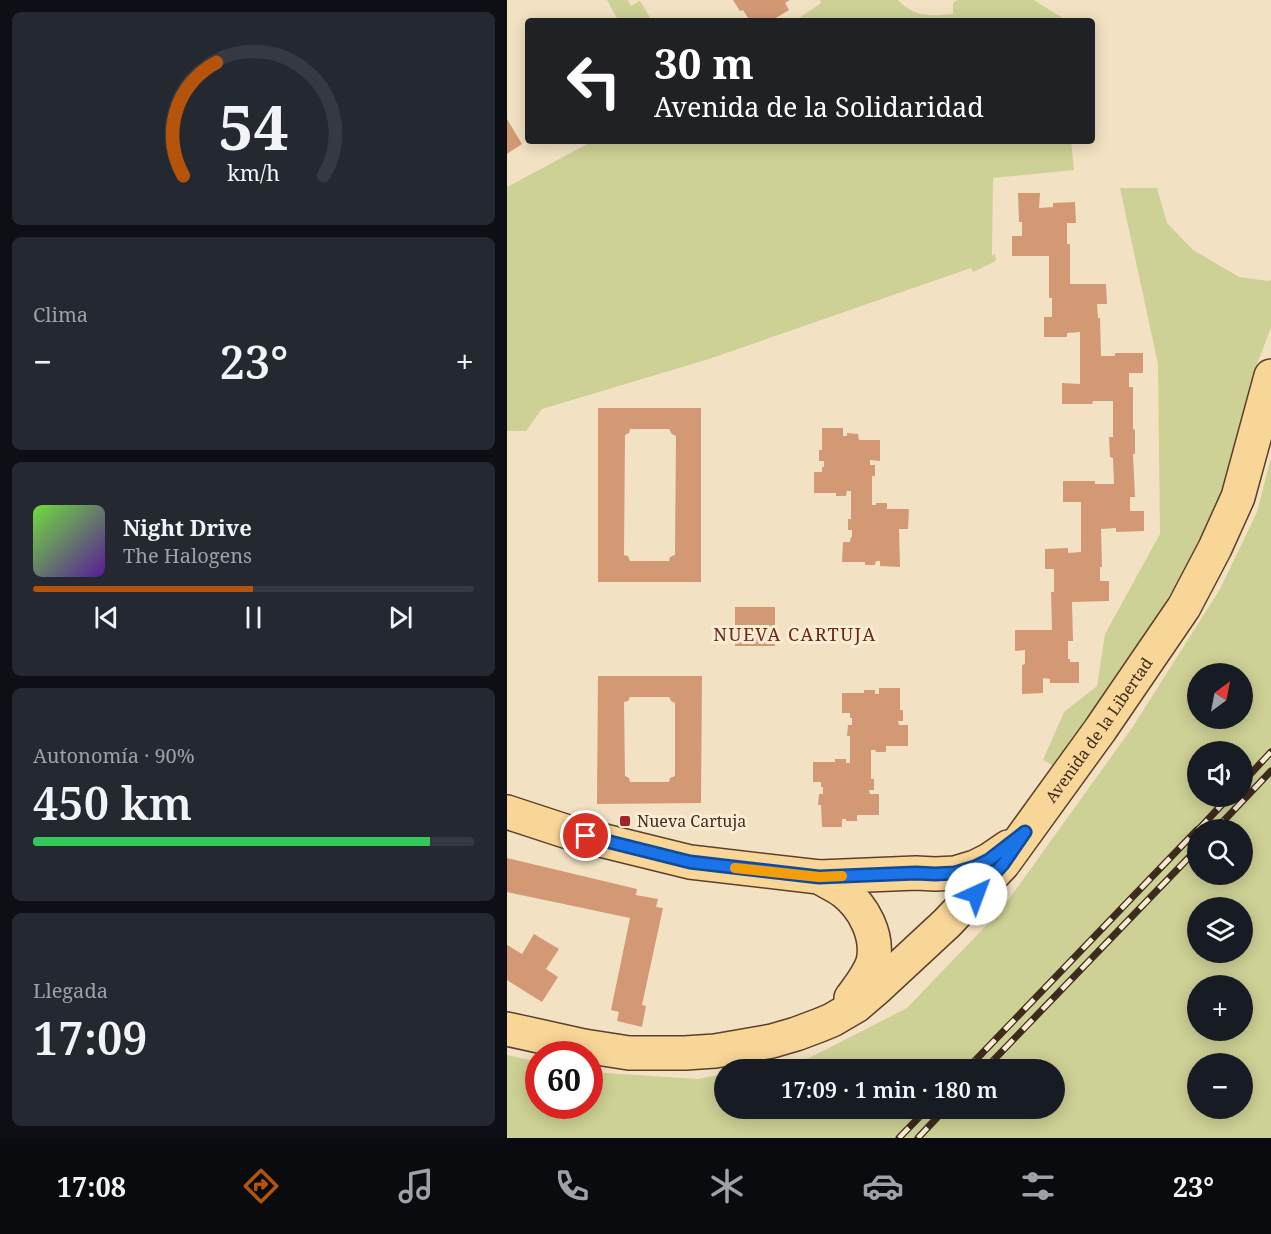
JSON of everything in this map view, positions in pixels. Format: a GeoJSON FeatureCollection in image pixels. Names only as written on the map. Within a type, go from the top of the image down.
{"type":"FeatureCollection","features":[{"type":"Feature","properties":{"kind":"main road","name":"Avenida de la Libertad"},"geometry":{"type":"LineString","coordinates":[[507,1029],[614,1051],[685,1053],[715,1051],[772,1041],[832,1020],[856,1006],[947,923],[1003,864],[1183,607],[1215,548],[1238,497],[1271,376]]}},
{"type":"Feature","properties":{"kind":"main road"},"geometry":{"type":"LineString","coordinates":[[507,812],[568,832],[690,862],[819,877],[955,873],[989,860],[1025,832]]}},
{"type":"Feature","properties":{"kind":"main road","name":"Avenida de la Libertad"},"geometry":{"type":"LineString","coordinates":[[819,877],[844,892],[860,909],[871,928],[875,946],[873,964],[865,979],[832,1020]]}},
{"type":"Feature","properties":{"kind":"green space"},"geometry":{"type":"Polygon","coordinates":[[[607,0],[628,0],[631,6],[640,1],[650,18],[617,18],[607,0]]]}},
{"type":"Feature","properties":{"kind":"green space"},"geometry":{"type":"Polygon","coordinates":[[[820,0],[898,0],[917,13],[930,15],[953,14],[953,3],[957,0],[1034,0],[1062,18],[799,18],[821,3],[820,0]]]}},
{"type":"Feature","properties":{"kind":"green space"},"geometry":{"type":"Polygon","coordinates":[[[587,144],[1071,144],[1074,170],[993,178],[992,256],[995,254],[996,260],[994,262],[973,272],[971,268],[709,359],[542,409],[526,431],[507,431],[507,187],[587,144]]]}},
{"type":"Feature","properties":{"kind":"green space"},"geometry":{"type":"Polygon","coordinates":[[[1120,188],[1157,188],[1167,223],[1193,250],[1239,277],[1271,280],[1271,328],[1253,374],[1227,476],[1191,562],[1075,743],[1056,767],[1043,760],[1064,712],[1097,686],[1105,634],[1160,534],[1158,364],[1120,188]]]}},
{"type":"Feature","properties":{"kind":"green space"},"geometry":{"type":"Polygon","coordinates":[[[1271,457],[1271,1138],[507,1138],[507,1055],[525,1059],[525,1119],[603,1119],[603,1073],[698,1079],[714,1076],[714,1119],[1065,1119],[1065,1059],[804,1059],[907,1008],[1001,910],[1132,728],[1220,589],[1257,512],[1271,457]]]}},
{"type":"Feature","properties":{"kind":"building"},"geometry":{"type":"Polygon","coordinates":[[[733,0],[790,0],[785,3],[789,10],[776,18],[748,18],[743,10],[740,11],[733,0]]]}},
{"type":"Feature","properties":{"kind":"building"},"geometry":{"type":"Polygon","coordinates":[[[507,119],[522,144],[507,154],[507,119]]]}},
{"type":"Feature","properties":{"kind":"building"},"geometry":{"type":"Polygon","coordinates":[[[1018,193],[1040,193],[1039,208],[1053,207],[1053,203],[1075,202],[1076,223],[1067,223],[1067,244],[1070,244],[1070,284],[1106,284],[1107,304],[1097,304],[1098,318],[1100,318],[1101,356],[1115,356],[1115,353],[1143,353],[1143,373],[1129,373],[1129,387],[1133,387],[1133,429],[1135,430],[1135,454],[1133,454],[1135,497],[1130,497],[1130,511],[1144,511],[1144,531],[1116,532],[1116,528],[1101,529],[1100,581],[1109,581],[1109,601],[1072,602],[1073,641],[1068,641],[1068,659],[1070,662],[1079,662],[1079,683],[1050,683],[1050,679],[1043,678],[1043,693],[1022,694],[1022,665],[1025,664],[1025,650],[1015,651],[1015,630],[1052,630],[1051,592],[1054,592],[1054,569],[1045,569],[1045,549],[1068,548],[1068,553],[1081,552],[1081,502],[1063,502],[1063,481],[1095,481],[1095,484],[1114,484],[1109,437],[1113,437],[1113,401],[1062,404],[1062,383],[1080,384],[1080,332],[1067,333],[1067,337],[1044,337],[1044,317],[1052,317],[1052,298],[1049,298],[1049,256],[1012,256],[1012,236],[1022,236],[1018,193]]]}},
{"type":"Feature","properties":{"kind":"building"},"geometry":{"type":"Polygon","coordinates":[[[598,408],[701,408],[701,582],[598,582],[598,408]],[[630,429],[625,435],[624,555],[628,556],[630,561],[669,561],[670,557],[675,555],[676,436],[669,429],[630,429]]]}},
{"type":"Feature","properties":{"kind":"building"},"geometry":{"type":"Polygon","coordinates":[[[822,428],[843,428],[843,436],[847,436],[847,433],[858,434],[859,440],[880,440],[880,461],[870,460],[870,465],[875,465],[875,476],[872,476],[872,505],[887,503],[887,509],[909,509],[908,529],[899,529],[900,567],[880,566],[880,561],[876,561],[875,565],[865,565],[865,562],[842,562],[843,542],[850,542],[852,537],[852,530],[848,530],[848,519],[851,519],[851,491],[847,491],[846,496],[836,496],[836,493],[814,493],[814,472],[822,472],[822,467],[824,467],[824,461],[819,461],[819,450],[822,450],[822,428]]]}},
{"type":"Feature","properties":{"kind":"building"},"geometry":{"type":"Polygon","coordinates":[[[735,607],[775,607],[775,646],[735,646],[735,607]]]}},
{"type":"Feature","properties":{"kind":"building"},"geometry":{"type":"Polygon","coordinates":[[[598,676],[702,676],[701,803],[597,804],[598,676]],[[630,697],[624,702],[625,776],[630,782],[669,782],[670,778],[675,776],[675,703],[669,697],[630,697]]]}},
{"type":"Feature","properties":{"kind":"building"},"geometry":{"type":"Polygon","coordinates":[[[879,688],[900,688],[900,710],[903,710],[903,721],[898,721],[899,725],[908,725],[908,746],[886,746],[886,752],[871,750],[871,779],[874,779],[874,790],[869,790],[870,794],[879,794],[879,815],[857,815],[857,821],[842,819],[842,827],[822,827],[821,805],[818,805],[819,794],[823,794],[823,787],[821,787],[821,782],[813,782],[813,762],[835,762],[835,759],[846,759],[846,763],[850,763],[850,736],[847,736],[848,725],[852,725],[852,718],[850,718],[850,713],[842,713],[842,693],[864,693],[864,690],[875,690],[875,694],[879,694],[879,688]]]}},
{"type":"Feature","properties":{"kind":"building"},"geometry":{"type":"Polygon","coordinates":[[[507,858],[637,889],[636,895],[658,899],[656,907],[663,908],[642,1005],[646,1006],[642,1027],[617,1021],[619,1012],[611,1010],[630,918],[507,892],[507,858]]]}},
{"type":"Feature","properties":{"kind":"building"},"geometry":{"type":"Polygon","coordinates":[[[534,934],[559,949],[546,969],[558,977],[542,1002],[507,980],[507,945],[522,954],[534,934]]]}},
{"type":"Feature","properties":{"kind":"railway"},"geometry":{"type":"LineString","coordinates":[[1253,771],[1271,752]]}},
{"type":"Feature","properties":{"kind":"railway"},"geometry":{"type":"LineString","coordinates":[[1225,819],[1271,771]]}},
{"type":"Feature","properties":{"kind":"railway"},"geometry":{"type":"LineString","coordinates":[[1208,819],[1220,807]]}},
{"type":"Feature","properties":{"kind":"railway"},"geometry":{"type":"LineString","coordinates":[[977,1059],[1187,840]]}},
{"type":"Feature","properties":{"kind":"railway"},"geometry":{"type":"LineString","coordinates":[[995,1059],[1187,859]]}},
{"type":"Feature","properties":{"kind":"railway"},"geometry":{"type":"LineString","coordinates":[[899,1138],[917,1119]]}},
{"type":"Feature","properties":{"kind":"railway"},"geometry":{"type":"LineString","coordinates":[[918,1138],[936,1119]]}},
{"type":"Feature","properties":{"kind":"slow traffic"},"geometry":{"type":"LineString","coordinates":[[735,868],[819,877],[842,876]]}},
{"type":"Feature","properties":{"kind":"place","name":"Nueva Cartuja"},"geometry":{"type":"Point","coordinates":[625,821]}},
{"type":"Feature","properties":{"kind":"district","name":"NUEVA CARTUJA"},"geometry":{"type":"Point","coordinates":[795,634]}},
{"type":"Feature","properties":{"kind":"route"},"geometry":{"type":"LineString","coordinates":[[586,836],[690,862],[819,877],[955,873],[989,860],[1025,832],[1003,864],[976,894]]}}]}
